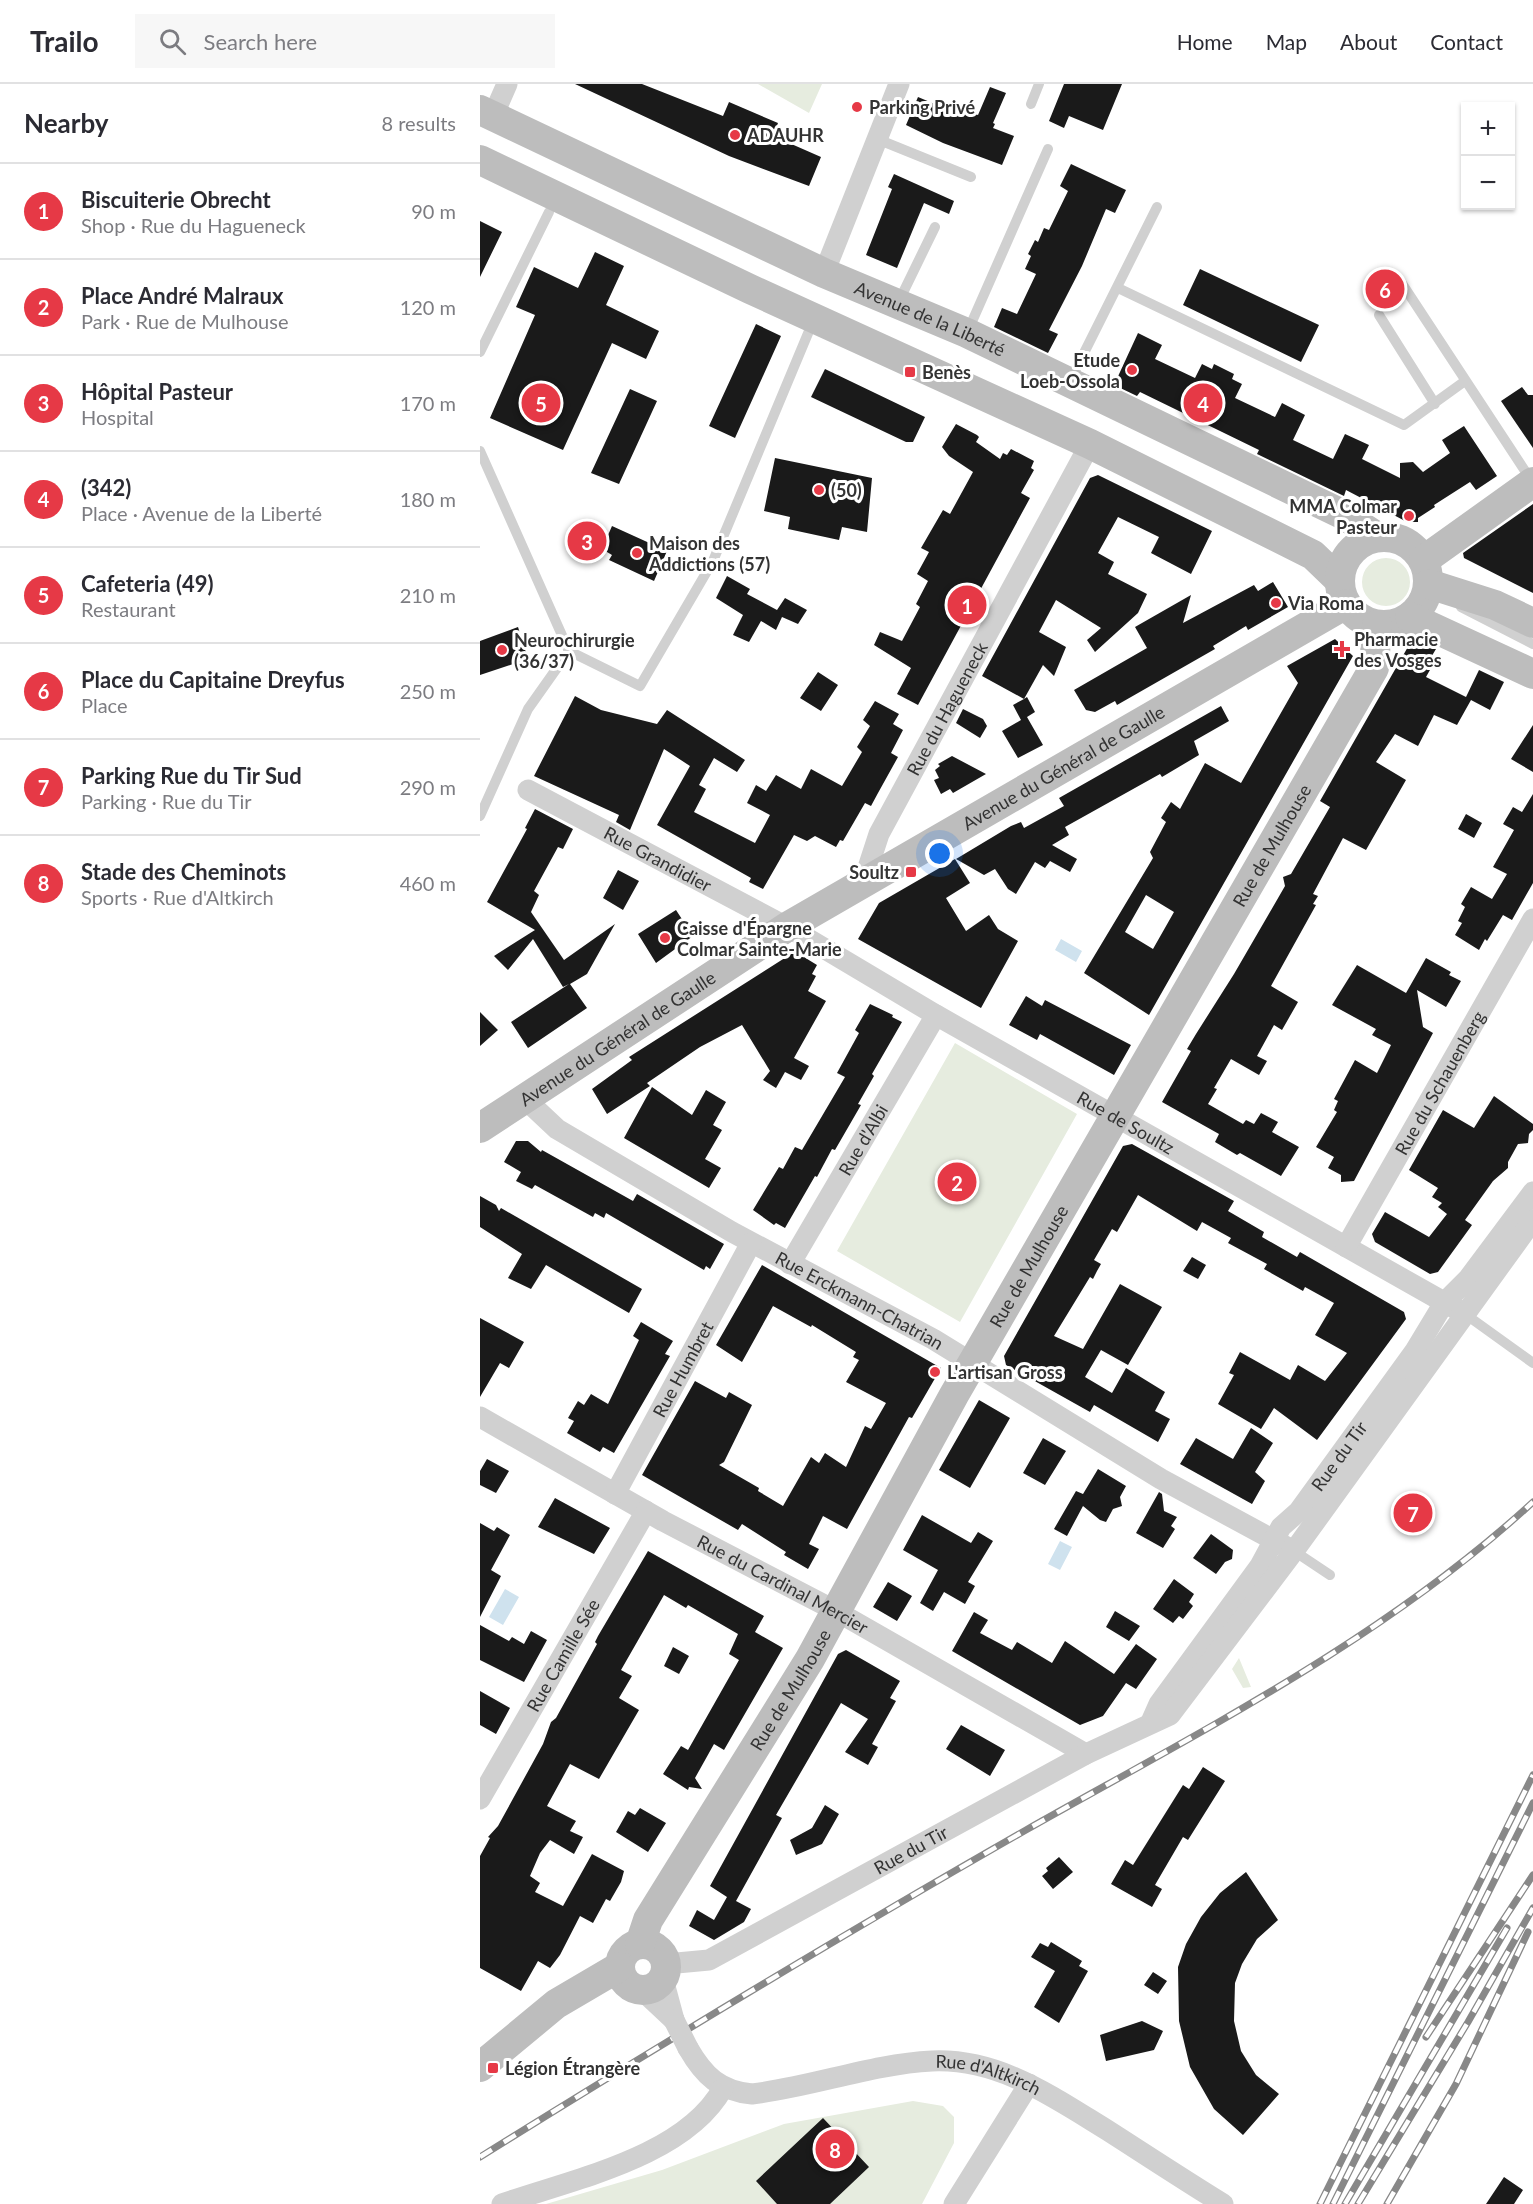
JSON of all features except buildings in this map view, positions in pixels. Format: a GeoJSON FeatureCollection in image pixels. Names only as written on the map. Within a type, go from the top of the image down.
{"type":"FeatureCollection","features":[{"type":"Feature","properties":{"kind":"main road","name":"Avenue de la Liberté"},"geometry":{"type":"LineString","coordinates":[[487,113],[824,273],[967,333],[1070,381],[1342,514],[1376,536]]}},
{"type":"Feature","properties":{"kind":"main road"},"geometry":{"type":"LineString","coordinates":[[480,159],[1090,444],[1313,555],[1342,592],[1354,614],[1377,625],[1402,621],[1410,617],[1422,604],[1427,577],[1533,482]]}},
{"type":"Feature","properties":{"kind":"main road"},"geometry":{"type":"LineString","coordinates":[[1342,592],[1350,551],[1376,536],[1404,540],[1427,577],[1533,623]]}},
{"type":"Feature","properties":{"kind":"main road","name":"Avenue du Général de Gaulle"},"geometry":{"type":"LineString","coordinates":[[480,1128],[787,927],[1342,592]]}},
{"type":"Feature","properties":{"kind":"main road"},"geometry":{"type":"LineString","coordinates":[[1410,617],[1533,674]]}},
{"type":"Feature","properties":{"kind":"main road","name":"Rue de Mulhouse"},"geometry":{"type":"LineString","coordinates":[[645,1968],[648,1920],[810,1659],[973,1363],[1114,1115],[1374,668],[1377,625]]}},
{"type":"Feature","properties":{"kind":"main road"},"geometry":{"type":"LineString","coordinates":[[480,2067],[556,2004],[582,1991],[645,1968]]}},
{"type":"Feature","properties":{"kind":"street"},"geometry":{"type":"LineString","coordinates":[[487,113],[507,84]]}},
{"type":"Feature","properties":{"kind":"street"},"geometry":{"type":"LineString","coordinates":[[824,273],[899,84]]}},
{"type":"Feature","properties":{"kind":"street","name":"Rue du Hagueneck"},"geometry":{"type":"LineString","coordinates":[[863,883],[879,834],[1090,444]]}},
{"type":"Feature","properties":{"kind":"street","name":"Rue Grandidier"},"geometry":{"type":"LineString","coordinates":[[528,790],[787,927]]}},
{"type":"Feature","properties":{"kind":"street","name":"Rue du Schauenberg"},"geometry":{"type":"LineString","coordinates":[[1346,1247],[1533,919]]}},
{"type":"Feature","properties":{"kind":"street","name":"Rue de Soultz"},"geometry":{"type":"LineString","coordinates":[[787,927],[936,1015],[1465,1314]]}},
{"type":"Feature","properties":{"kind":"street","name":"Rue d'Albi"},"geometry":{"type":"LineString","coordinates":[[790,1264],[936,1015]]}},
{"type":"Feature","properties":{"kind":"street","name":"Rue Erckmann-Chatrian"},"geometry":{"type":"LineString","coordinates":[[524,1098],[557,1129],[751,1243],[973,1363],[1161,1479],[1294,1551]]}},
{"type":"Feature","properties":{"kind":"street","name":"Rue du Tir"},"geometry":{"type":"LineString","coordinates":[[1151,1722],[1159,1704],[1260,1566],[1272,1539],[1299,1510],[1333,1465],[1415,1351],[1444,1303],[1468,1279],[1533,1192]]}},
{"type":"Feature","properties":{"kind":"street","name":"Rue du Tir"},"geometry":{"type":"LineString","coordinates":[[645,1968],[709,1960],[1086,1754],[1170,1714],[1188,1694],[1294,1551],[1533,1220]]}},
{"type":"Feature","properties":{"kind":"street","name":"Rue Humbret"},"geometry":{"type":"LineString","coordinates":[[615,1494],[751,1243]]}},
{"type":"Feature","properties":{"kind":"street","name":"Rue du Cardinal Mercier"},"geometry":{"type":"LineString","coordinates":[[480,1417],[646,1511],[836,1611],[1086,1754]]}},
{"type":"Feature","properties":{"kind":"street","name":"Rue Camille Sée"},"geometry":{"type":"LineString","coordinates":[[480,1799],[646,1511]]}},
{"type":"Feature","properties":{"kind":"street"},"geometry":{"type":"LineString","coordinates":[[502,2204],[643,2156],[698,2121],[713,2106],[723,2088],[700,2068],[645,1968]]}},
{"type":"Feature","properties":{"kind":"street","name":"Rue d'Altkirch"},"geometry":{"type":"LineString","coordinates":[[723,2088],[737,2093],[767,2092],[910,2063],[933,2061],[982,2066],[1029,2084],[1214,2199]]}},
{"type":"Feature","properties":{"kind":"street"},"geometry":{"type":"LineString","coordinates":[[954,2204],[1029,2084]]}},
{"type":"Feature","properties":{"kind":"lane"},"geometry":{"type":"LineString","coordinates":[[1031,104],[1039,84]]}},
{"type":"Feature","properties":{"kind":"lane"},"geometry":{"type":"LineString","coordinates":[[877,139],[971,177]]}},
{"type":"Feature","properties":{"kind":"lane"},"geometry":{"type":"LineString","coordinates":[[967,333],[1048,149]]}},
{"type":"Feature","properties":{"kind":"lane"},"geometry":{"type":"LineString","coordinates":[[1070,381],[1118,288],[1156,207]]}},
{"type":"Feature","properties":{"kind":"lane"},"geometry":{"type":"LineString","coordinates":[[480,352],[549,212]]}},
{"type":"Feature","properties":{"kind":"lane"},"geometry":{"type":"LineString","coordinates":[[897,303],[935,227]]}},
{"type":"Feature","properties":{"kind":"lane"},"geometry":{"type":"LineString","coordinates":[[1401,282],[1533,482]]}},
{"type":"Feature","properties":{"kind":"lane"},"geometry":{"type":"LineString","coordinates":[[1118,288],[1404,425],[1466,381]]}},
{"type":"Feature","properties":{"kind":"lane"},"geometry":{"type":"LineString","coordinates":[[1379,315],[1435,404]]}},
{"type":"Feature","properties":{"kind":"lane"},"geometry":{"type":"LineString","coordinates":[[480,451],[569,651],[640,686],[713,561],[814,317]]}},
{"type":"Feature","properties":{"kind":"lane"},"geometry":{"type":"LineString","coordinates":[[1427,577],[1488,622],[1533,644]]}},
{"type":"Feature","properties":{"kind":"lane"},"geometry":{"type":"LineString","coordinates":[[480,816],[528,709],[569,651]]}},
{"type":"Feature","properties":{"kind":"lane"},"geometry":{"type":"LineString","coordinates":[[1465,1314],[1533,1363]]}},
{"type":"Feature","properties":{"kind":"lane"},"geometry":{"type":"LineString","coordinates":[[1294,1551],[1330,1575]]}},
{"type":"Feature","properties":{"kind":"shaded area"},"geometry":{"type":"Polygon","coordinates":[[[758,84],[822,84],[809,113],[758,84]]]}},
{"type":"Feature","properties":{"kind":"shaded area"},"geometry":{"type":"Polygon","coordinates":[[[1381,558],[1391,558],[1403,565],[1410,577],[1410,587],[1403,599],[1391,606],[1381,606],[1366,595],[1362,587],[1362,577],[1373,562],[1381,558]]]}},
{"type":"Feature","properties":{"kind":"shaded area"},"geometry":{"type":"Polygon","coordinates":[[[955,1043],[1077,1114],[960,1322],[837,1251],[955,1043]]]}},
{"type":"Feature","properties":{"kind":"shaded area"},"geometry":{"type":"Polygon","coordinates":[[[1239,1658],[1251,1687],[1243,1688],[1232,1669],[1239,1658]]]}},
{"type":"Feature","properties":{"kind":"shaded area"},"geometry":{"type":"Polygon","coordinates":[[[913,2101],[943,2106],[954,2117],[954,2143],[922,2204],[546,2204],[662,2170],[784,2124],[913,2101]]]}},
{"type":"Feature","properties":{"kind":"water"},"geometry":{"type":"Polygon","coordinates":[[[1061,939],[1082,951],[1076,962],[1055,950],[1061,939]]]}},
{"type":"Feature","properties":{"kind":"water"},"geometry":{"type":"Polygon","coordinates":[[[1060,1541],[1072,1547],[1060,1570],[1048,1564],[1060,1541]]]}},
{"type":"Feature","properties":{"kind":"water"},"geometry":{"type":"Polygon","coordinates":[[[505,1589],[519,1597],[503,1625],[489,1617],[505,1589]]]}},
{"type":"Feature","properties":{"kind":"railway"},"geometry":{"type":"LineString","coordinates":[[480,2157],[683,2032],[888,1910],[1289,1680],[1416,1597],[1476,1551],[1533,1502]]}},
{"type":"Feature","properties":{"kind":"railway"},"geometry":{"type":"LineString","coordinates":[[1320,2204],[1533,1775]]}},
{"type":"Feature","properties":{"kind":"railway"},"geometry":{"type":"LineString","coordinates":[[1333,2204],[1533,1803]]}},
{"type":"Feature","properties":{"kind":"railway"},"geometry":{"type":"LineString","coordinates":[[1426,2037],[1533,1875]]}},
{"type":"Feature","properties":{"kind":"railway"},"geometry":{"type":"LineString","coordinates":[[1358,2204],[1468,2022],[1533,1908]]}},
{"type":"Feature","properties":{"kind":"railway"},"geometry":{"type":"LineString","coordinates":[[1345,2204],[1507,1928]]}},
{"type":"Feature","properties":{"kind":"railway"},"geometry":{"type":"LineString","coordinates":[[1387,2204],[1456,2084],[1528,1932]]}},
{"type":"Feature","properties":{"kind":"place","name":"Parking Privé"},"geometry":{"type":"Point","coordinates":[857,107]}},
{"type":"Feature","properties":{"kind":"place","name":"ADAUHR"},"geometry":{"type":"Point","coordinates":[735,135]}},
{"type":"Feature","properties":{"kind":"place","name":"Place du Capitaine Dreyfus"},"geometry":{"type":"Point","coordinates":[1385,289]}},
{"type":"Feature","properties":{"kind":"place","name":"Etude Loeb-Ossola"},"geometry":{"type":"Point","coordinates":[1132,370]}},
{"type":"Feature","properties":{"kind":"place","name":"Benès"},"geometry":{"type":"Point","coordinates":[910,372]}},
{"type":"Feature","properties":{"kind":"place","name":"Cafeteria (49)"},"geometry":{"type":"Point","coordinates":[541,403]}},
{"type":"Feature","properties":{"kind":"place","name":"(342)"},"geometry":{"type":"Point","coordinates":[1203,403]}},
{"type":"Feature","properties":{"kind":"place","name":"(50)"},"geometry":{"type":"Point","coordinates":[819,490]}},
{"type":"Feature","properties":{"kind":"place","name":"MMA Colmar Pasteur"},"geometry":{"type":"Point","coordinates":[1409,516]}},
{"type":"Feature","properties":{"kind":"place","name":"Hôpital Pasteur"},"geometry":{"type":"Point","coordinates":[587,541]}},
{"type":"Feature","properties":{"kind":"place","name":"Maison des Addictions (57)"},"geometry":{"type":"Point","coordinates":[637,553]}},
{"type":"Feature","properties":{"kind":"place","name":"Via Roma"},"geometry":{"type":"Point","coordinates":[1276,603]}},
{"type":"Feature","properties":{"kind":"place","name":"Biscuiterie Obrecht"},"geometry":{"type":"Point","coordinates":[967,605]}},
{"type":"Feature","properties":{"kind":"place","name":"Pharmacie des Vosges"},"geometry":{"type":"Point","coordinates":[1342,649]}},
{"type":"Feature","properties":{"kind":"place","name":"Neurochirurgie (36/37)"},"geometry":{"type":"Point","coordinates":[502,650]}},
{"type":"Feature","properties":{"kind":"place","name":"Soultz"},"geometry":{"type":"Point","coordinates":[911,872]}},
{"type":"Feature","properties":{"kind":"place","name":"Caisse d'Épargne Colmar Sainte-Marie"},"geometry":{"type":"Point","coordinates":[665,938]}},
{"type":"Feature","properties":{"kind":"place","name":"Place André Malraux"},"geometry":{"type":"Point","coordinates":[957,1182]}},
{"type":"Feature","properties":{"kind":"place","name":"L'artisan Gross"},"geometry":{"type":"Point","coordinates":[935,1372]}},
{"type":"Feature","properties":{"kind":"place","name":"Parking Rue du Tir Sud"},"geometry":{"type":"Point","coordinates":[1413,1513]}},
{"type":"Feature","properties":{"kind":"place","name":"Légion Étrangère"},"geometry":{"type":"Point","coordinates":[493,2068]}},
{"type":"Feature","properties":{"kind":"place","name":"Stade des Cheminots"},"geometry":{"type":"Point","coordinates":[835,2149]}}]}
